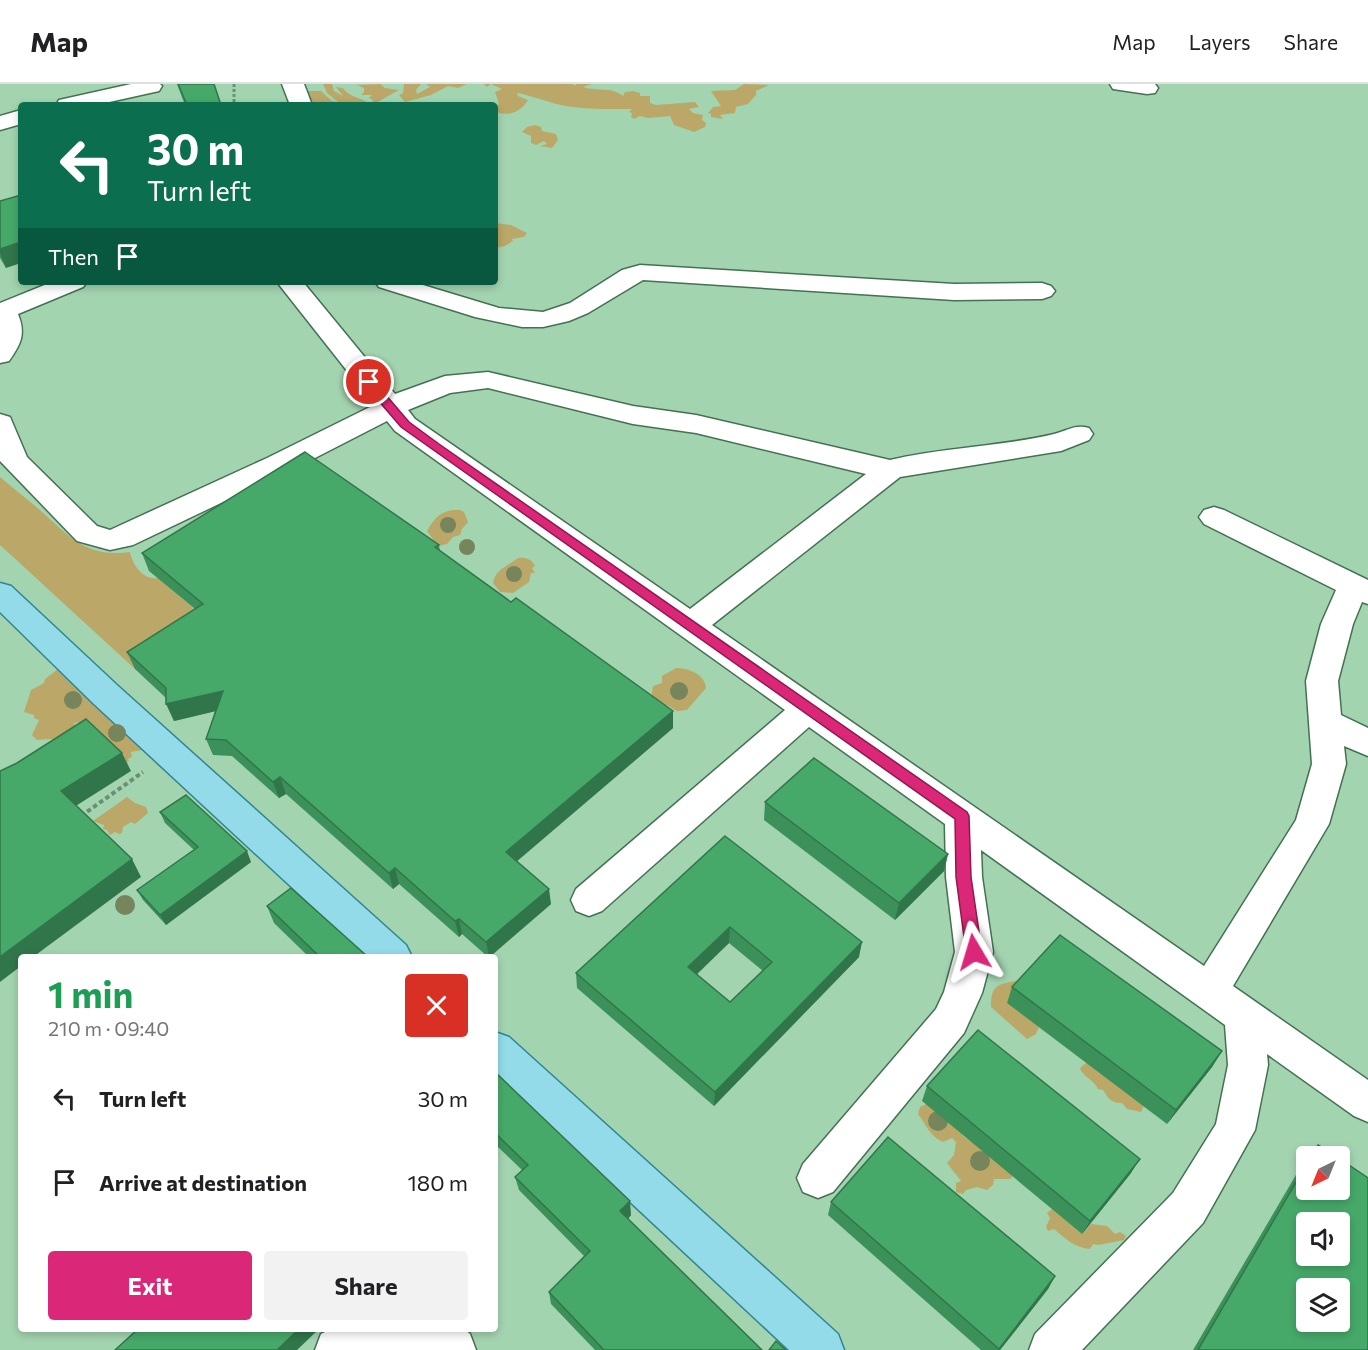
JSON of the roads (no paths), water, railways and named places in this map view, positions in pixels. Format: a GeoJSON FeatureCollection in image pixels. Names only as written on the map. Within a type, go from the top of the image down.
{"type":"FeatureCollection","features":[{"type":"Feature","properties":{"kind":"main road"},"geometry":{"type":"LineString","coordinates":[[0,594],[390,954]]}},
{"type":"Feature","properties":{"kind":"main road"},"geometry":{"type":"LineString","coordinates":[[498,1053],[822,1350]]}},
{"type":"Feature","properties":{"kind":"street"},"geometry":{"type":"LineString","coordinates":[[293,84],[300,102]]}},
{"type":"Feature","properties":{"kind":"street"},"geometry":{"type":"LineString","coordinates":[[1122,84],[1147,88]]}},
{"type":"Feature","properties":{"kind":"street"},"geometry":{"type":"LineString","coordinates":[[80,102],[151,85],[161,102]]}},
{"type":"Feature","properties":{"kind":"street"},"geometry":{"type":"LineString","coordinates":[[0,123],[18,118]]}},
{"type":"Feature","properties":{"kind":"street"},"geometry":{"type":"LineString","coordinates":[[398,285],[507,318],[536,321],[559,317],[611,290],[628,276],[640,272],[954,292],[1042,291]]}},
{"type":"Feature","properties":{"kind":"street"},"geometry":{"type":"LineString","coordinates":[[0,355],[10,340],[12,332],[2,305],[65,285]]}},
{"type":"Feature","properties":{"kind":"street"},"geometry":{"type":"LineString","coordinates":[[292,285],[405,425],[1368,1102]]}},
{"type":"Feature","properties":{"kind":"street"},"geometry":{"type":"LineString","coordinates":[[0,423],[14,461],[87,534],[110,540],[122,538],[432,388],[466,380],[488,380],[633,415],[696,424],[890,470]]}},
{"type":"Feature","properties":{"kind":"street"},"geometry":{"type":"LineString","coordinates":[[691,625],[890,470],[917,463],[1060,442],[1079,434]]}},
{"type":"Feature","properties":{"kind":"street"},"geometry":{"type":"LineString","coordinates":[[1210,991],[1312,824],[1329,764],[1322,681],[1337,624],[1360,589],[1214,517]]}},
{"type":"Feature","properties":{"kind":"street"},"geometry":{"type":"LineString","coordinates":[[589,900],[809,708]]}},
{"type":"Feature","properties":{"kind":"street"},"geometry":{"type":"LineString","coordinates":[[1325,722],[1368,743]]}},
{"type":"Feature","properties":{"kind":"street"},"geometry":{"type":"LineString","coordinates":[[818,1178],[950,1021],[963,993],[974,952],[964,877],[962,816]]}},
{"type":"Feature","properties":{"kind":"street"},"geometry":{"type":"LineString","coordinates":[[1051,1350],[1188,1208],[1235,1130],[1248,1065],[1244,1017]]}},
{"type":"Feature","properties":{"kind":"street"},"geometry":{"type":"LineString","coordinates":[[337,1350],[375,1332]]}},
{"type":"Feature","properties":{"kind":"street"},"geometry":{"type":"LineString","coordinates":[[415,1332],[449,1344],[454,1350]]}}]}
